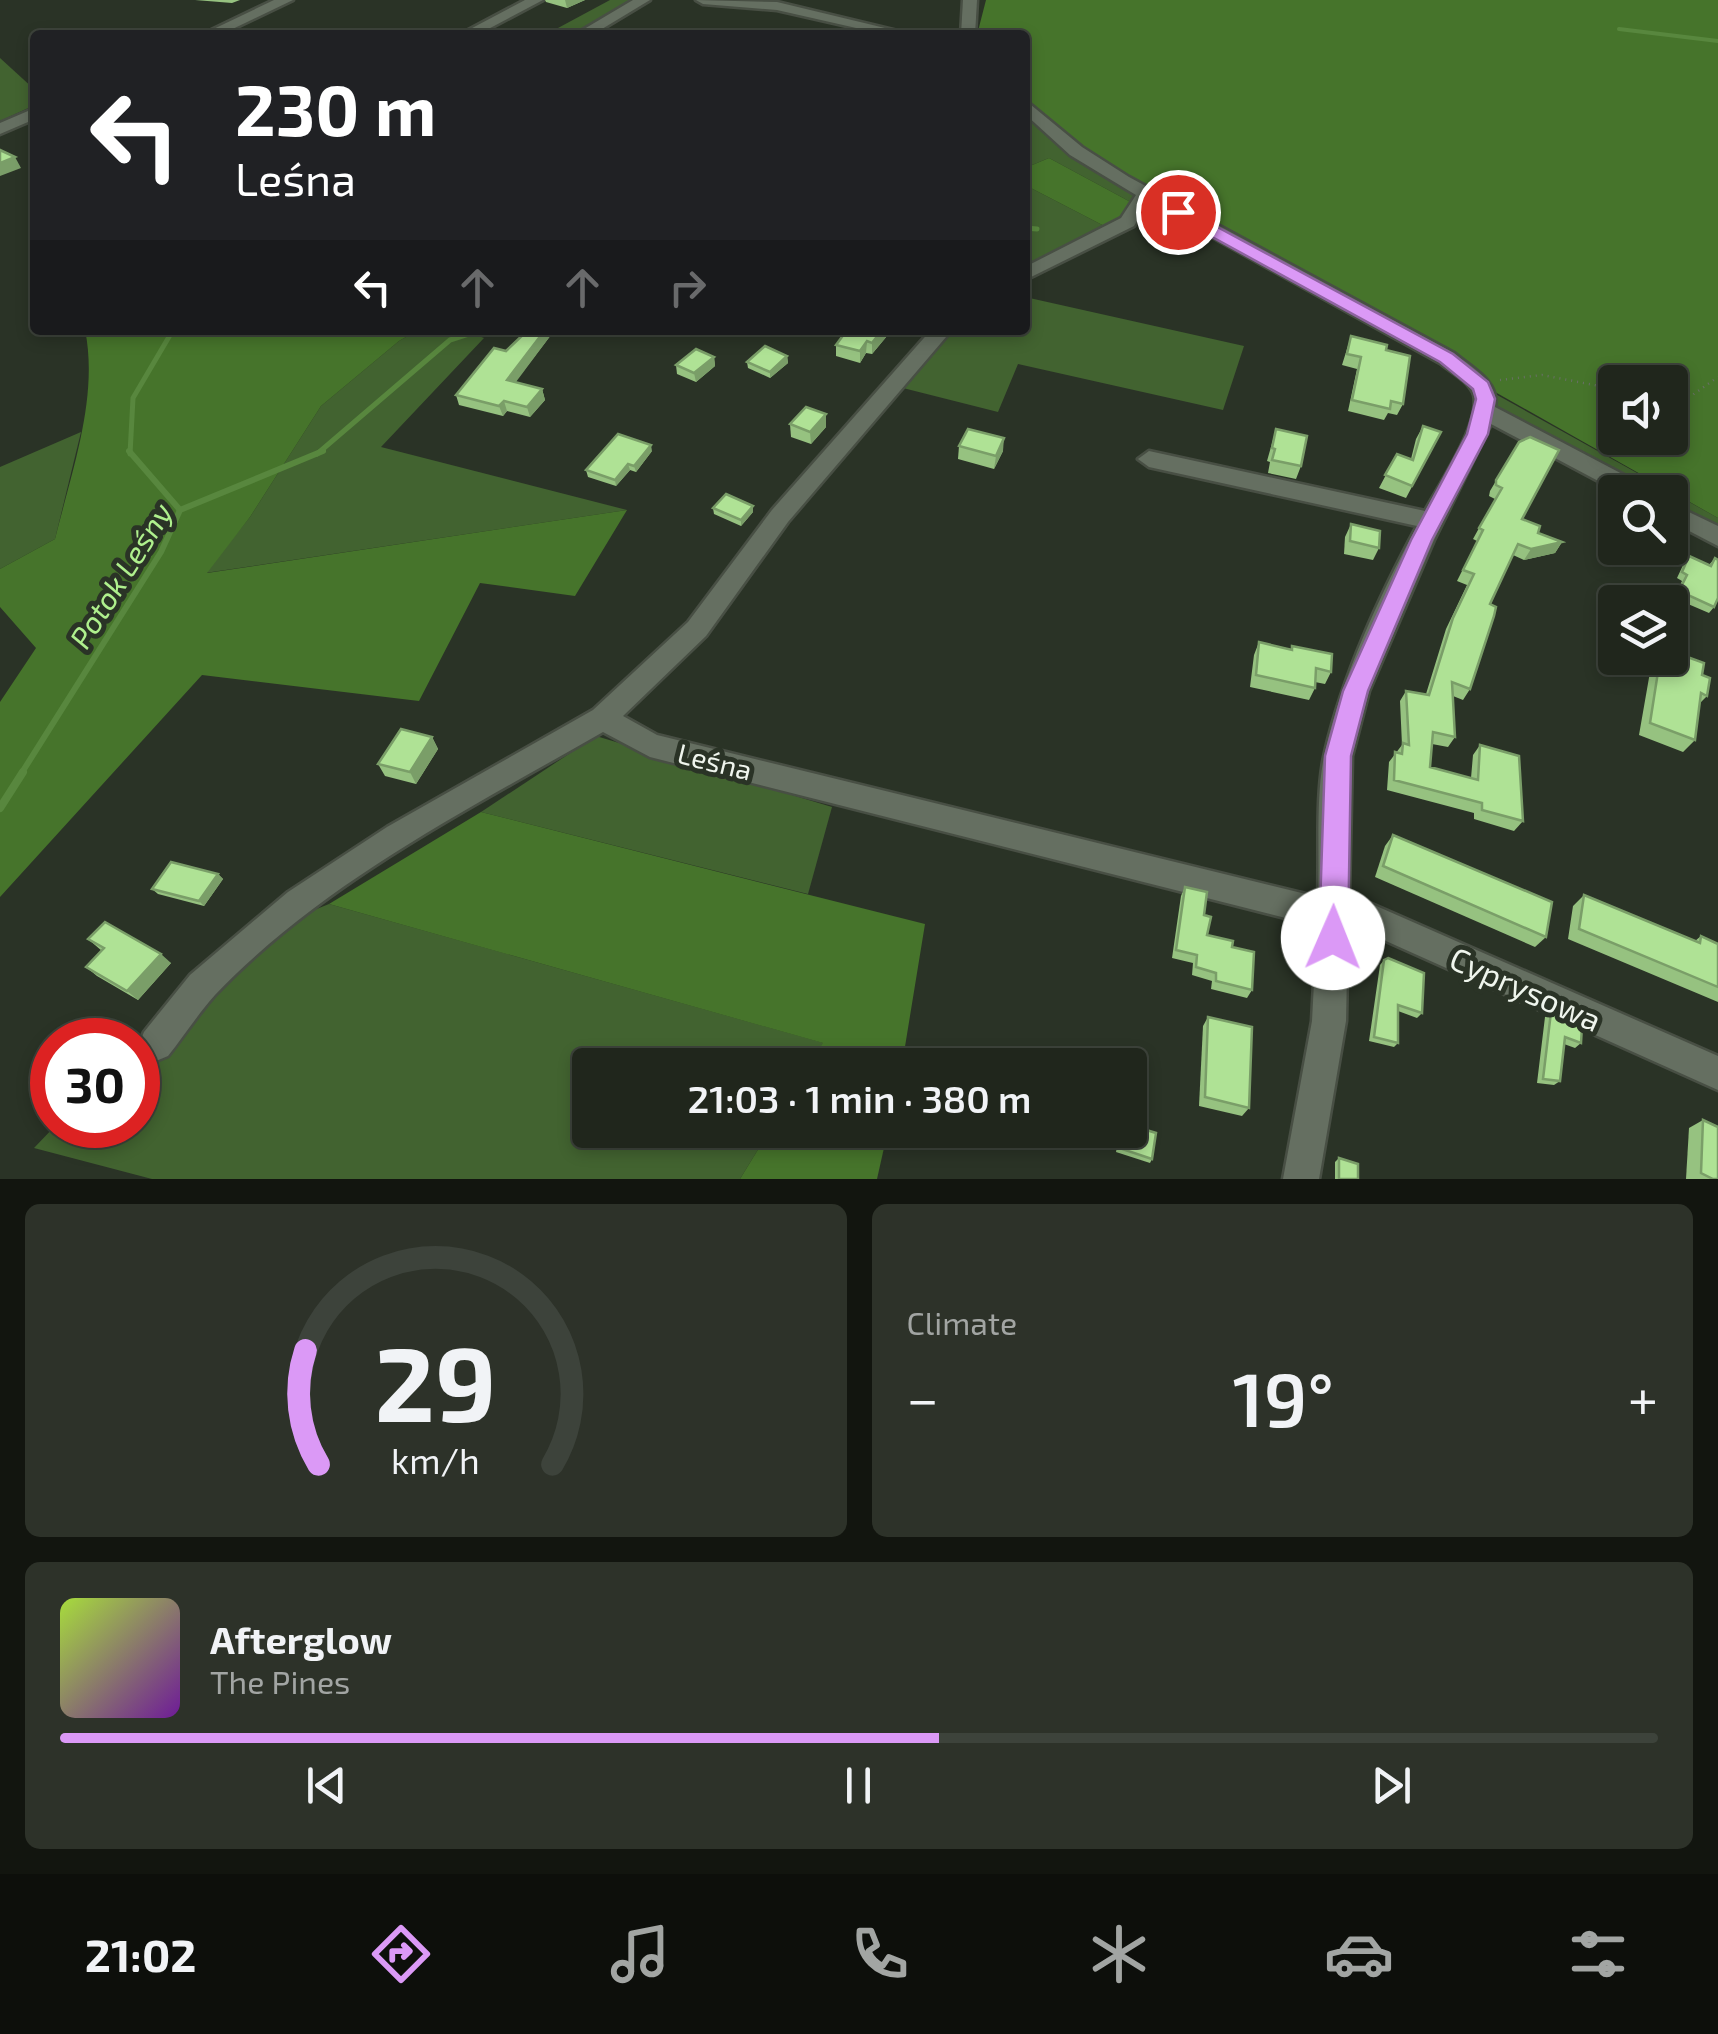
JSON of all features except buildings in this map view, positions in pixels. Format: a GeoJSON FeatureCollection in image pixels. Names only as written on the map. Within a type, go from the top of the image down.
{"type":"FeatureCollection","features":[{"type":"Feature","properties":{"kind":"street"},"geometry":{"type":"LineString","coordinates":[[219,30],[286,0]]}},
{"type":"Feature","properties":{"kind":"street"},"geometry":{"type":"LineString","coordinates":[[476,30],[536,0]]}},
{"type":"Feature","properties":{"kind":"street"},"geometry":{"type":"LineString","coordinates":[[591,30],[643,0]]}},
{"type":"Feature","properties":{"kind":"street"},"geometry":{"type":"LineString","coordinates":[[702,0],[777,6],[885,30]]}},
{"type":"Feature","properties":{"kind":"street"},"geometry":{"type":"LineString","coordinates":[[968,30],[970,0]]}},
{"type":"Feature","properties":{"kind":"street"},"geometry":{"type":"LineString","coordinates":[[1030,110],[1076,151],[1145,194],[1447,358],[1482,398],[1609,475]]}},
{"type":"Feature","properties":{"kind":"street"},"geometry":{"type":"LineString","coordinates":[[0,129],[30,115]]}},
{"type":"Feature","properties":{"kind":"street"},"geometry":{"type":"LineString","coordinates":[[1030,271],[1128,222],[1145,194]]}},
{"type":"Feature","properties":{"kind":"street"},"geometry":{"type":"LineString","coordinates":[[160,1039],[206,981],[290,907],[343,870],[603,718],[697,629],[780,516],[938,335]]}},
{"type":"Feature","properties":{"kind":"street"},"geometry":{"type":"LineString","coordinates":[[1302,1179],[1328,1021],[1338,756],[1356,691],[1432,521],[1478,434],[1482,398]]}},
{"type":"Feature","properties":{"kind":"street"},"geometry":{"type":"LineString","coordinates":[[1149,459],[1432,521]]}},
{"type":"Feature","properties":{"kind":"street"},"geometry":{"type":"LineString","coordinates":[[1688,520],[1718,536]]}},
{"type":"Feature","properties":{"kind":"street","name":"Leśna"},"geometry":{"type":"LineString","coordinates":[[603,718],[650,745],[1334,910]]}},
{"type":"Feature","properties":{"kind":"street","name":"Cyprysowa"},"geometry":{"type":"LineString","coordinates":[[1334,910],[1718,1073]]}},
{"type":"Feature","properties":{"kind":"path"},"geometry":{"type":"LineString","coordinates":[[1482,398],[1512,375],[1598,386]]}},
{"type":"Feature","properties":{"kind":"path"},"geometry":{"type":"LineString","coordinates":[[1688,396],[1718,377]]}},
{"type":"Feature","properties":{"kind":"green space"},"geometry":{"type":"Polygon","coordinates":[[[610,0],[635,0],[584,30],[554,30],[610,0]]]}},
{"type":"Feature","properties":{"kind":"green space"},"geometry":{"type":"Polygon","coordinates":[[[986,0],[1718,0],[1718,518],[1688,501],[1688,475],[1642,475],[1607,455],[1688,455],[1688,365],[1598,365],[1598,450],[1145,194],[1030,109],[1030,30],[978,30],[986,0]]]}},
{"type":"Feature","properties":{"kind":"green space"},"geometry":{"type":"Polygon","coordinates":[[[0,58],[30,85],[30,107],[0,121],[0,58]]]}},
{"type":"Feature","properties":{"kind":"green space"},"geometry":{"type":"Polygon","coordinates":[[[1030,109],[1145,194],[1138,206],[1049,158],[1030,166],[1030,109]]]}},
{"type":"Feature","properties":{"kind":"green space"},"geometry":{"type":"Polygon","coordinates":[[[1049,158],[1138,206],[1112,230],[1030,188],[1030,166],[1049,158]]]}},
{"type":"Feature","properties":{"kind":"green space"},"geometry":{"type":"Polygon","coordinates":[[[1030,188],[1112,230],[1030,269],[1030,188]]]}},
{"type":"Feature","properties":{"kind":"green space"},"geometry":{"type":"Polygon","coordinates":[[[1030,298],[1244,346],[1223,410],[1018,364],[998,412],[899,387],[947,335],[1030,335],[1030,298]]]}},
{"type":"Feature","properties":{"kind":"green space"},"geometry":{"type":"Polygon","coordinates":[[[86,335],[409,335],[321,406],[250,517],[207,573],[627,510],[575,596],[480,583],[419,701],[202,675],[0,897],[0,702],[36,648],[0,607],[0,569],[55,539],[86,408],[86,335]]]}},
{"type":"Feature","properties":{"kind":"green space"},"geometry":{"type":"Polygon","coordinates":[[[409,335],[484,338],[381,447],[627,510],[205,573],[250,517],[321,406],[409,335]]]}},
{"type":"Feature","properties":{"kind":"green space"},"geometry":{"type":"Polygon","coordinates":[[[1481,386],[1598,451],[1598,455],[1641,475],[1605,475],[1483,410],[1481,386]]]}},
{"type":"Feature","properties":{"kind":"green space"},"geometry":{"type":"Polygon","coordinates":[[[81,432],[55,539],[0,569],[0,467],[81,432]]]}},
{"type":"Feature","properties":{"kind":"green space"},"geometry":{"type":"Polygon","coordinates":[[[1688,501],[1718,518],[1718,537],[1688,521],[1688,501]]]}},
{"type":"Feature","properties":{"kind":"green space"},"geometry":{"type":"Polygon","coordinates":[[[596,736],[832,807],[808,894],[481,812],[596,736]]]}},
{"type":"Feature","properties":{"kind":"green space"},"geometry":{"type":"Polygon","coordinates":[[[481,812],[925,924],[905,1048],[820,1048],[823,1043],[329,904],[481,812]]]}},
{"type":"Feature","properties":{"kind":"green space"},"geometry":{"type":"Polygon","coordinates":[[[329,904],[824,1043],[821,1048],[572,1048],[572,1148],[759,1148],[740,1179],[152,1179],[34,1148],[160,1148],[158,1018],[227,945],[329,904]]]}},
{"type":"Feature","properties":{"kind":"green space"},"geometry":{"type":"Polygon","coordinates":[[[759,1148],[884,1148],[877,1179],[740,1179],[759,1148]]]}},
{"type":"Feature","properties":{"kind":"waterway"},"geometry":{"type":"LineString","coordinates":[[1619,29],[1718,41]]}},
{"type":"Feature","properties":{"kind":"waterway","name":"Potok Leśny"},"geometry":{"type":"LineString","coordinates":[[1030,228],[1037,229]]}},
{"type":"Feature","properties":{"kind":"waterway"},"geometry":{"type":"LineString","coordinates":[[130,452],[133,398],[170,335]]}},
{"type":"Feature","properties":{"kind":"waterway","name":"Potok Leśny"},"geometry":{"type":"LineString","coordinates":[[318,453],[450,340],[466,335]]}},
{"type":"Feature","properties":{"kind":"waterway","name":"Potok Leśny"},"geometry":{"type":"LineString","coordinates":[[318,453],[323,451]]}},
{"type":"Feature","properties":{"kind":"waterway"},"geometry":{"type":"LineString","coordinates":[[130,452],[180,510]]}},
{"type":"Feature","properties":{"kind":"waterway","name":"Potok Leśny"},"geometry":{"type":"LineString","coordinates":[[180,510],[318,453]]}},
{"type":"Feature","properties":{"kind":"waterway","name":"Potok Leśny"},"geometry":{"type":"LineString","coordinates":[[21,774],[161,552],[180,510]]}},
{"type":"Feature","properties":{"kind":"waterway","name":"Potok Leśny"},"geometry":{"type":"LineString","coordinates":[[0,808],[23,772]]}},
{"type":"Feature","properties":{"kind":"route"},"geometry":{"type":"LineString","coordinates":[[1178,212],[1447,358],[1481,386],[1486,399],[1478,434],[1422,540],[1356,691],[1338,756],[1333,938]]}}]}
